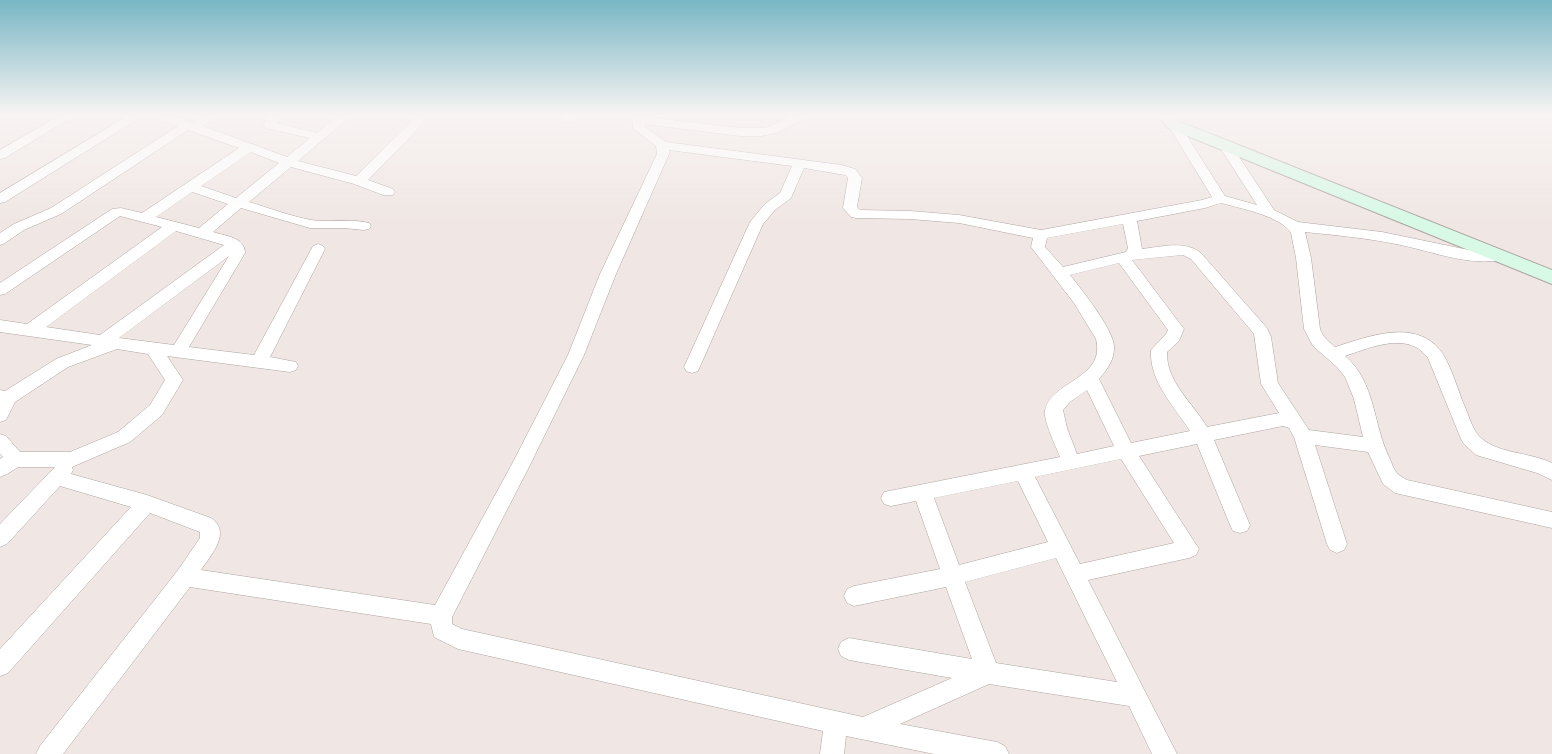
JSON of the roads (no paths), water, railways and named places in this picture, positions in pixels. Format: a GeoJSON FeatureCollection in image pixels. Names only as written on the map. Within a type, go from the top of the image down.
{"type":"FeatureCollection","features":[{"type":"Feature","properties":{"kind":"street"},"geometry":{"type":"LineString","coordinates":[[0,199],[80,150]]}},
{"type":"Feature","properties":{"kind":"street"},"geometry":{"type":"LineString","coordinates":[[0,240],[19,227],[56,211],[153,150]]}},
{"type":"Feature","properties":{"kind":"street"},"geometry":{"type":"LineString","coordinates":[[144,218],[245,150]]}},
{"type":"Feature","properties":{"kind":"street"},"geometry":{"type":"LineString","coordinates":[[258,150],[289,162],[359,181],[388,192]]}},
{"type":"Feature","properties":{"kind":"street"},"geometry":{"type":"LineString","coordinates":[[202,233],[303,150]]}},
{"type":"Feature","properties":{"kind":"street"},"geometry":{"type":"LineString","coordinates":[[359,181],[390,150]]}},
{"type":"Feature","properties":{"kind":"street"},"geometry":{"type":"LineString","coordinates":[[663,150],[663,154],[608,274],[576,355],[519,469],[441,616],[442,630],[458,639],[863,729],[997,754]]}},
{"type":"Feature","properties":{"kind":"street"},"geometry":{"type":"LineString","coordinates":[[704,150],[800,162],[842,169],[850,172],[855,178],[850,208],[856,214],[910,215],[959,219],[1041,235],[1204,204],[1220,199],[1270,214],[1294,226],[1384,237],[1450,253],[1486,257],[1499,256]]}},
{"type":"Feature","properties":{"kind":"street"},"geometry":{"type":"LineString","coordinates":[[1188,150],[1220,199]]}},
{"type":"Feature","properties":{"kind":"street"},"geometry":{"type":"LineString","coordinates":[[1228,150],[1270,214]]}},
{"type":"Feature","properties":{"kind":"street"},"geometry":{"type":"LineString","coordinates":[[1235,150],[1552,276]]}},
{"type":"Feature","properties":{"kind":"street"},"geometry":{"type":"LineString","coordinates":[[692,368],[745,246],[757,222],[770,206],[786,195],[800,162]]}},
{"type":"Feature","properties":{"kind":"street"},"geometry":{"type":"LineString","coordinates":[[190,187],[310,224],[344,224],[364,226]]}},
{"type":"Feature","properties":{"kind":"street"},"geometry":{"type":"LineString","coordinates":[[0,290],[112,214],[121,212],[174,225],[235,244],[238,248],[238,253],[178,352]]}},
{"type":"Feature","properties":{"kind":"street"},"geometry":{"type":"LineString","coordinates":[[1127,256],[1135,248],[1129,218]]}},
{"type":"Feature","properties":{"kind":"street"},"geometry":{"type":"LineString","coordinates":[[30,331],[174,225]]}},
{"type":"Feature","properties":{"kind":"street"},"geometry":{"type":"LineString","coordinates":[[1294,226],[1300,237],[1308,287],[1312,331],[1318,340],[1332,354],[1348,366],[1357,381],[1374,446],[1390,479],[1402,487],[1552,520]]}},
{"type":"Feature","properties":{"kind":"street"},"geometry":{"type":"LineString","coordinates":[[1041,235],[1038,247],[1043,257],[1060,273],[1102,333],[1106,346],[1104,359],[1090,379],[1057,402],[1054,410],[1055,419],[1071,462]]}},
{"type":"Feature","properties":{"kind":"street"},"geometry":{"type":"LineString","coordinates":[[2,407],[62,362],[109,342],[235,244]]}},
{"type":"Feature","properties":{"kind":"street"},"geometry":{"type":"LineString","coordinates":[[259,362],[318,249]]}},
{"type":"Feature","properties":{"kind":"street"},"geometry":{"type":"LineString","coordinates":[[1060,273],[1127,256],[1183,250],[1191,252],[1196,256],[1264,337],[1270,384],[1299,429],[1337,544]]}},
{"type":"Feature","properties":{"kind":"street"},"geometry":{"type":"LineString","coordinates":[[1127,256],[1176,329],[1173,337],[1159,350],[1159,360],[1164,377],[1172,393],[1203,436],[1240,525]]}},
{"type":"Feature","properties":{"kind":"street"},"geometry":{"type":"LineString","coordinates":[[0,326],[178,352],[290,366]]}},
{"type":"Feature","properties":{"kind":"street"},"geometry":{"type":"LineString","coordinates":[[1332,354],[1379,339],[1394,338],[1418,341],[1430,348],[1435,355],[1470,439],[1475,445],[1482,450],[1542,467],[1552,472]]}},
{"type":"Feature","properties":{"kind":"street"},"geometry":{"type":"LineString","coordinates":[[0,441],[7,464],[71,460],[124,437],[156,410],[174,380],[153,348]]}},
{"type":"Feature","properties":{"kind":"street"},"geometry":{"type":"LineString","coordinates":[[1074,574],[1189,549],[1126,452],[1090,379]]}},
{"type":"Feature","properties":{"kind":"street"},"geometry":{"type":"LineString","coordinates":[[891,498],[1126,452],[1284,419],[1299,429],[1374,446]]}},
{"type":"Feature","properties":{"kind":"street"},"geometry":{"type":"LineString","coordinates":[[0,538],[58,478],[71,460]]}},
{"type":"Feature","properties":{"kind":"street"},"geometry":{"type":"LineString","coordinates":[[1023,472],[1165,754]]}},
{"type":"Feature","properties":{"kind":"street"},"geometry":{"type":"LineString","coordinates":[[48,754],[185,577],[210,540],[210,528],[204,524],[147,503],[58,478]]}},
{"type":"Feature","properties":{"kind":"street"},"geometry":{"type":"LineString","coordinates":[[922,492],[988,673]]}},
{"type":"Feature","properties":{"kind":"street"},"geometry":{"type":"LineString","coordinates":[[0,664],[147,503]]}},
{"type":"Feature","properties":{"kind":"street"},"geometry":{"type":"LineString","coordinates":[[854,596],[952,576],[1060,548]]}},
{"type":"Feature","properties":{"kind":"street"},"geometry":{"type":"LineString","coordinates":[[185,577],[441,616]]}},
{"type":"Feature","properties":{"kind":"street"},"geometry":{"type":"LineString","coordinates":[[849,649],[988,673],[1136,696]]}},
{"type":"Feature","properties":{"kind":"street"},"geometry":{"type":"LineString","coordinates":[[863,729],[988,673]]}},
{"type":"Feature","properties":{"kind":"street"},"geometry":{"type":"LineString","coordinates":[[832,754],[836,722]]}}]}
